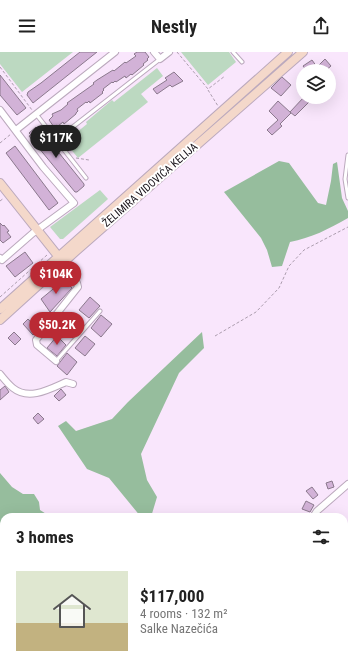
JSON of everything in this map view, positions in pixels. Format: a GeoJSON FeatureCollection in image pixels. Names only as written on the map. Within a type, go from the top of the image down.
{"type":"FeatureCollection","features":[{"type":"Feature","properties":{"kind":"main road","name":"ŽELIMIRA VIDOVIĆA KELIJA"},"geometry":{"type":"LineString","coordinates":[[0,320],[61,260],[288,52]]}},
{"type":"Feature","properties":{"kind":"main road","name":"ŽELIMIRA VIDOVIĆA KELIJA"},"geometry":{"type":"LineString","coordinates":[[0,309],[61,260],[303,52]]}},
{"type":"Feature","properties":{"kind":"main road"},"geometry":{"type":"LineString","coordinates":[[0,183],[61,260]]}},
{"type":"Feature","properties":{"kind":"street"},"geometry":{"type":"LineString","coordinates":[[16,130],[115,52]]}},
{"type":"Feature","properties":{"kind":"street"},"geometry":{"type":"LineString","coordinates":[[154,52],[160,60],[170,52]]}},
{"type":"Feature","properties":{"kind":"street"},"geometry":{"type":"LineString","coordinates":[[0,110],[43,167],[74,203],[1,259]]}},
{"type":"Feature","properties":{"kind":"street"},"geometry":{"type":"LineString","coordinates":[[56,361],[36,343],[38,338],[78,287],[77,282],[61,260]]}},
{"type":"Feature","properties":{"kind":"street"},"geometry":{"type":"LineString","coordinates":[[0,374],[16,391],[31,394],[52,389],[66,382],[72,384]]}},
{"type":"Feature","properties":{"kind":"street"},"geometry":{"type":"LineString","coordinates":[[316,513],[348,484]]}},
{"type":"Feature","properties":{"kind":"lane"},"geometry":{"type":"LineString","coordinates":[[233,52],[242,62]]}},
{"type":"Feature","properties":{"kind":"lane"},"geometry":{"type":"LineString","coordinates":[[56,140],[160,60]]}},
{"type":"Feature","properties":{"kind":"lane"},"geometry":{"type":"LineString","coordinates":[[36,114],[86,178]]}},
{"type":"Feature","properties":{"kind":"lane"},"geometry":{"type":"LineString","coordinates":[[348,155],[345,179],[348,198]]}},
{"type":"Feature","properties":{"kind":"lane"},"geometry":{"type":"LineString","coordinates":[[56,361],[100,311]]}},
{"type":"Feature","properties":{"kind":"path"},"geometry":{"type":"LineString","coordinates":[[176,52],[208,89],[218,106]]}},
{"type":"Feature","properties":{"kind":"path"},"geometry":{"type":"LineString","coordinates":[[0,68],[36,114]]}},
{"type":"Feature","properties":{"kind":"path"},"geometry":{"type":"LineString","coordinates":[[208,89],[225,76]]}},
{"type":"Feature","properties":{"kind":"path"},"geometry":{"type":"LineString","coordinates":[[0,142],[16,130]]}},
{"type":"Feature","properties":{"kind":"path"},"geometry":{"type":"LineString","coordinates":[[82,159],[89,160]]}},
{"type":"Feature","properties":{"kind":"path"},"geometry":{"type":"LineString","coordinates":[[0,201],[5,197]]}},
{"type":"Feature","properties":{"kind":"path"},"geometry":{"type":"LineString","coordinates":[[215,336],[256,312],[279,288],[289,266],[304,250],[348,227]]}},
{"type":"Feature","properties":{"kind":"green space"},"geometry":{"type":"Polygon","coordinates":[[[0,52],[73,52],[22,92],[0,64],[0,52]]]}},
{"type":"Feature","properties":{"kind":"green space"},"geometry":{"type":"Polygon","coordinates":[[[181,52],[229,52],[236,62],[208,85],[181,52]]]}},
{"type":"Feature","properties":{"kind":"green space"},"geometry":{"type":"Polygon","coordinates":[[[157,68],[163,76],[141,94],[148,102],[78,158],[65,142],[87,124],[86,122],[112,100],[114,102],[157,68]]]}},
{"type":"Feature","properties":{"kind":"green space"},"geometry":{"type":"Polygon","coordinates":[[[279,161],[289,163],[318,203],[326,205],[333,164],[337,162],[342,198],[348,211],[348,218],[320,233],[290,242],[282,266],[272,267],[267,250],[261,238],[224,192],[279,161]]]}},
{"type":"Feature","properties":{"kind":"green space"},"geometry":{"type":"Polygon","coordinates":[[[100,190],[108,199],[63,239],[60,239],[50,227],[100,190]]]}},
{"type":"Feature","properties":{"kind":"green space"},"geometry":{"type":"Polygon","coordinates":[[[202,332],[204,348],[179,373],[141,454],[147,480],[157,497],[152,513],[138,513],[109,478],[87,469],[58,426],[66,421],[76,431],[112,419],[202,332]]]}},
{"type":"Feature","properties":{"kind":"green space"},"geometry":{"type":"Polygon","coordinates":[[[0,473],[12,487],[23,494],[34,494],[39,502],[40,510],[45,513],[0,513],[0,473]]]}},
{"type":"Feature","properties":{"kind":"building"},"geometry":{"type":"Polygon","coordinates":[[[80,52],[97,52],[33,103],[27,95],[28,92],[80,52]]]}},
{"type":"Feature","properties":{"kind":"building"},"geometry":{"type":"Polygon","coordinates":[[[137,52],[145,52],[149,57],[143,64],[144,65],[132,75],[131,74],[126,78],[125,76],[116,82],[112,82],[103,89],[103,93],[90,103],[89,101],[87,103],[86,102],[77,109],[78,111],[76,114],[64,124],[63,122],[54,127],[49,120],[53,116],[52,114],[61,110],[68,104],[67,103],[94,84],[93,83],[97,80],[113,70],[114,71],[125,62],[126,63],[136,56],[134,54],[137,52]]]}},
{"type":"Feature","properties":{"kind":"building"},"geometry":{"type":"Polygon","coordinates":[[[325,59],[329,64],[320,64],[325,59]]]}},
{"type":"Feature","properties":{"kind":"building"},"geometry":{"type":"Polygon","coordinates":[[[312,60],[315,64],[306,64],[312,60]]]}},
{"type":"Feature","properties":{"kind":"building"},"geometry":{"type":"Polygon","coordinates":[[[174,72],[183,81],[172,87],[170,85],[157,94],[153,89],[167,80],[165,78],[174,72]]]}},
{"type":"Feature","properties":{"kind":"building"},"geometry":{"type":"Polygon","coordinates":[[[0,75],[26,108],[17,115],[0,95],[0,75]]]}},
{"type":"Feature","properties":{"kind":"building"},"geometry":{"type":"Polygon","coordinates":[[[282,77],[291,85],[281,96],[271,88],[282,77]]]}},
{"type":"Feature","properties":{"kind":"building"},"geometry":{"type":"Polygon","coordinates":[[[278,101],[291,113],[280,124],[282,126],[272,135],[267,130],[278,120],[269,111],[278,101]]]}},
{"type":"Feature","properties":{"kind":"building"},"geometry":{"type":"Polygon","coordinates":[[[297,104],[307,104],[295,116],[290,112],[297,104]]]}},
{"type":"Feature","properties":{"kind":"building"},"geometry":{"type":"Polygon","coordinates":[[[36,127],[38,129],[39,128],[84,184],[84,186],[77,192],[75,192],[29,136],[31,135],[29,133],[36,127]]]}},
{"type":"Feature","properties":{"kind":"building"},"geometry":{"type":"Polygon","coordinates":[[[15,146],[58,203],[49,210],[6,153],[15,146]]]}},
{"type":"Feature","properties":{"kind":"building"},"geometry":{"type":"Polygon","coordinates":[[[0,223],[9,231],[7,232],[11,237],[3,243],[0,240],[0,223]]]}},
{"type":"Feature","properties":{"kind":"building"},"geometry":{"type":"Polygon","coordinates":[[[25,252],[33,263],[15,277],[6,266],[25,252]]]}},
{"type":"Feature","properties":{"kind":"building"},"geometry":{"type":"Polygon","coordinates":[[[64,280],[72,288],[50,312],[41,299],[64,280]]]}},
{"type":"Feature","properties":{"kind":"building"},"geometry":{"type":"Polygon","coordinates":[[[90,297],[100,306],[89,318],[79,310],[90,297]]]}},
{"type":"Feature","properties":{"kind":"building"},"geometry":{"type":"Polygon","coordinates":[[[101,315],[112,324],[101,337],[91,328],[101,315]]]}},
{"type":"Feature","properties":{"kind":"building"},"geometry":{"type":"Polygon","coordinates":[[[73,317],[83,325],[72,338],[63,329],[73,317]]]}},
{"type":"Feature","properties":{"kind":"building"},"geometry":{"type":"Polygon","coordinates":[[[28,319],[38,330],[33,335],[23,324],[28,319]]]}},
{"type":"Feature","properties":{"kind":"building"},"geometry":{"type":"Polygon","coordinates":[[[14,332],[21,339],[15,345],[8,338],[14,332]]]}},
{"type":"Feature","properties":{"kind":"building"},"geometry":{"type":"Polygon","coordinates":[[[57,336],[66,345],[57,356],[47,348],[57,336]]]}},
{"type":"Feature","properties":{"kind":"building"},"geometry":{"type":"Polygon","coordinates":[[[85,336],[95,344],[85,356],[75,348],[85,336]]]}},
{"type":"Feature","properties":{"kind":"building"},"geometry":{"type":"Polygon","coordinates":[[[67,353],[77,362],[67,375],[57,366],[67,353]]]}},
{"type":"Feature","properties":{"kind":"building"},"geometry":{"type":"Polygon","coordinates":[[[5,386],[9,392],[0,400],[0,390],[5,386]]]}},
{"type":"Feature","properties":{"kind":"building"},"geometry":{"type":"Polygon","coordinates":[[[61,389],[66,395],[59,401],[54,396],[61,389]]]}},
{"type":"Feature","properties":{"kind":"building"},"geometry":{"type":"Polygon","coordinates":[[[38,413],[44,419],[38,424],[33,418],[38,413]]]}},
{"type":"Feature","properties":{"kind":"building"},"geometry":{"type":"Polygon","coordinates":[[[332,481],[334,487],[328,489],[326,483],[332,481]]]}},
{"type":"Feature","properties":{"kind":"building"},"geometry":{"type":"Polygon","coordinates":[[[312,487],[318,495],[313,499],[306,491],[312,487]]]}},
{"type":"Feature","properties":{"kind":"building"},"geometry":{"type":"Polygon","coordinates":[[[306,501],[314,505],[310,512],[302,509],[306,501]]]}}]}
